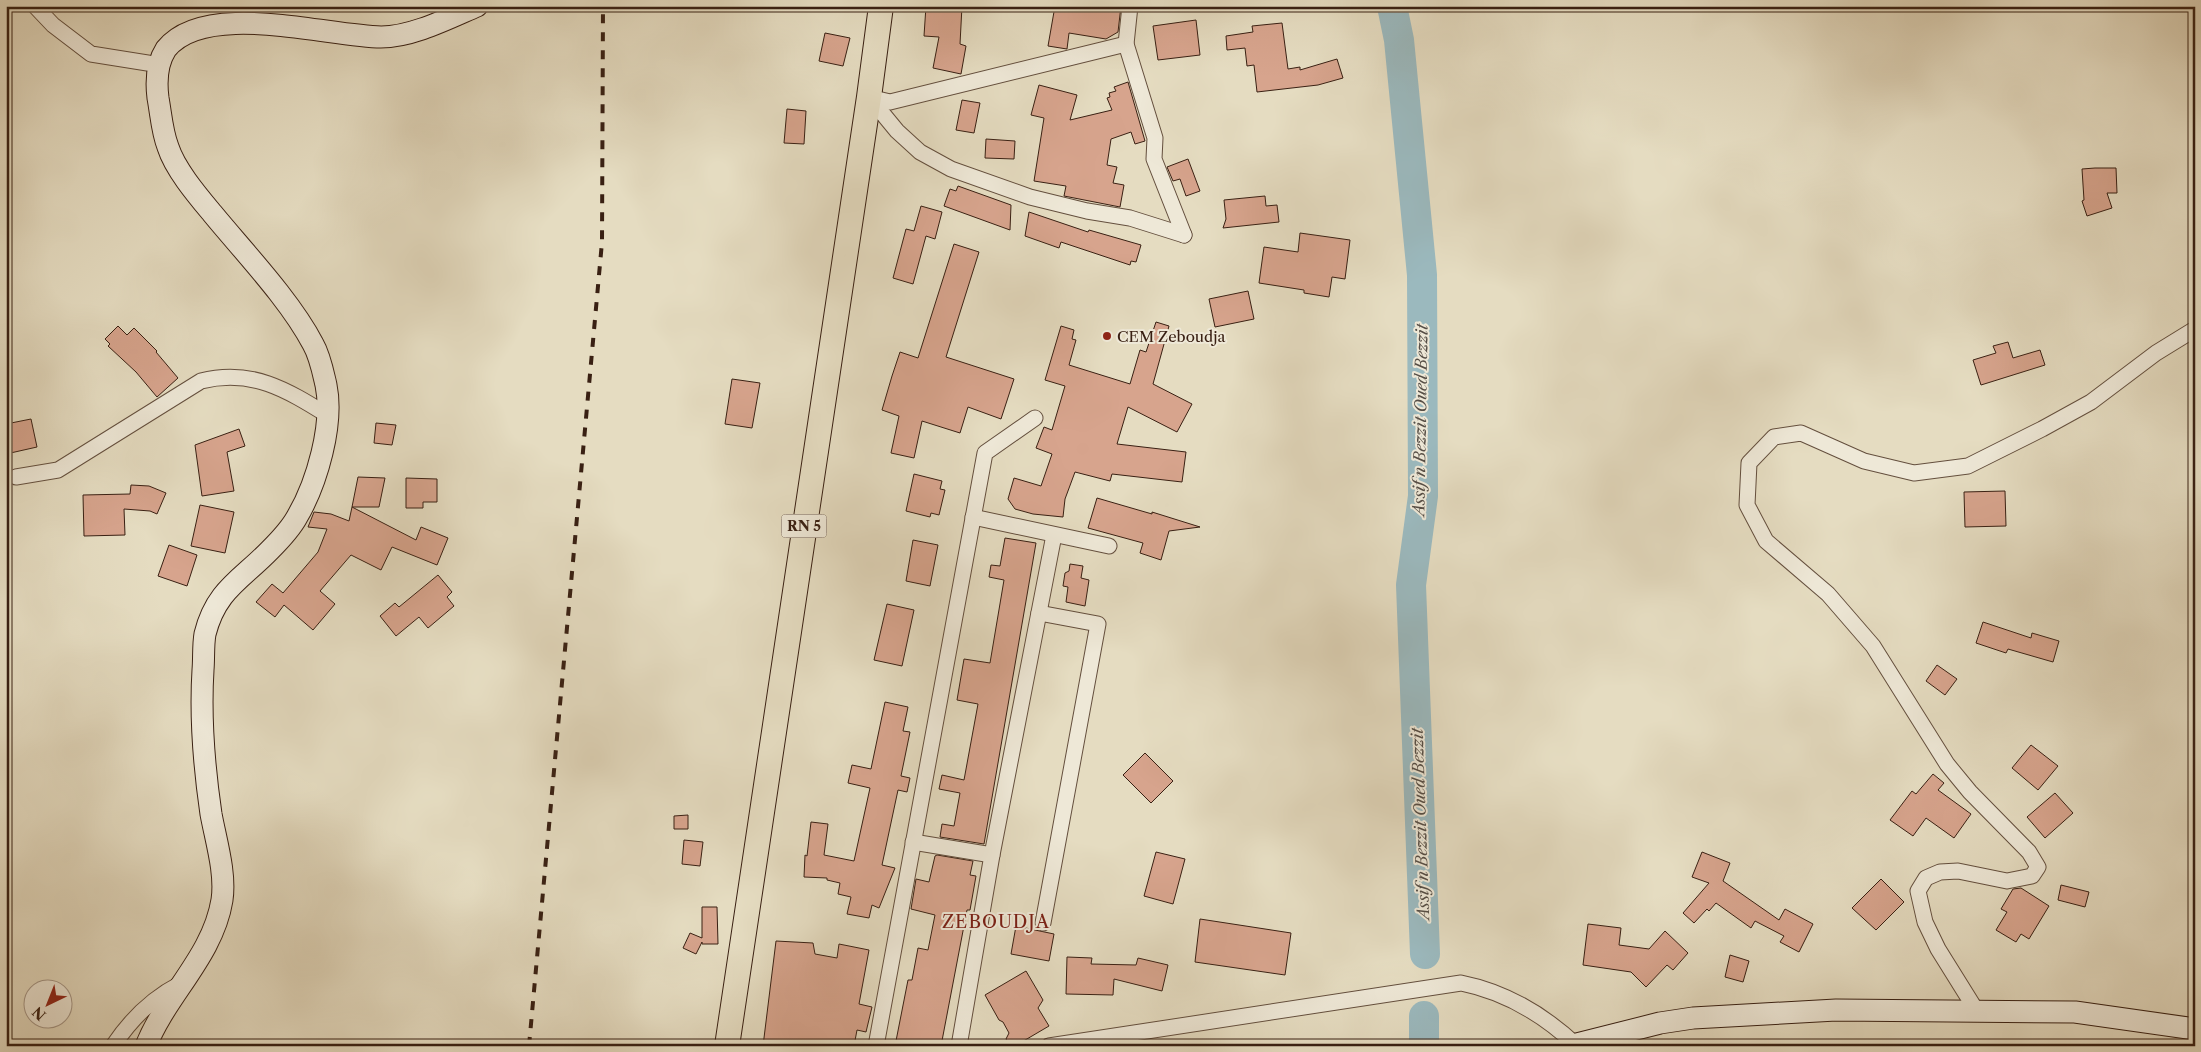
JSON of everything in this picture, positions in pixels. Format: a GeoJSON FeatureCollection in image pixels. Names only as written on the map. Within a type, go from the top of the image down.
{"type":"FeatureCollection","features":[{"type":"Feature","properties":{"kind":"main road"},"geometry":{"type":"LineString","coordinates":[[146,1046],[161,1014],[180,984],[192,972],[208,938],[222,899],[221,871],[206,784],[201,710],[205,636],[215,609],[228,587],[270,550],[297,518],[316,472],[329,416],[326,388],[315,346],[284,301],[195,192],[168,150],[156,82],[160,65],[167,49],[184,33],[202,25],[256,21],[383,37],[429,27],[477,6]]}},
{"type":"Feature","properties":{"kind":"main road","name":"RN 5"},"geometry":{"type":"LineString","coordinates":[[727,1046],[870,97],[881,6]]}},
{"type":"Feature","properties":{"kind":"main road"},"geometry":{"type":"LineString","coordinates":[[1573,1045],[1660,1023],[1693,1018],[1836,1010],[2075,1012],[2195,1029]]}},
{"type":"Feature","properties":{"kind":"street"},"geometry":{"type":"LineString","coordinates":[[35,6],[53,25],[91,54],[160,65]]}},
{"type":"Feature","properties":{"kind":"street"},"geometry":{"type":"LineString","coordinates":[[870,97],[897,131],[920,152],[951,169],[1030,196],[1086,211],[1130,218],[1184,235],[1154,159],[1156,138],[1126,44],[1130,6]]}},
{"type":"Feature","properties":{"kind":"street"},"geometry":{"type":"LineString","coordinates":[[870,97],[890,102],[1126,44]]}},
{"type":"Feature","properties":{"kind":"street"},"geometry":{"type":"LineString","coordinates":[[1976,1010],[1938,948],[1926,922],[1918,891],[1926,878],[1940,872],[1958,872],[2007,881],[2032,876],[2038,867],[2029,852],[1970,792],[1947,764],[1873,646],[1828,594],[1766,542],[1747,505],[1748,463],[1774,436],[1800,433],[1864,461],[1914,473],[1968,466],[2091,402],[2156,353],[2195,329]]}},
{"type":"Feature","properties":{"kind":"street"},"geometry":{"type":"LineString","coordinates":[[16,477],[58,470],[201,381],[222,375],[268,382],[329,416]]}},
{"type":"Feature","properties":{"kind":"street"},"geometry":{"type":"LineString","coordinates":[[876,1046],[985,453],[1035,418]]}},
{"type":"Feature","properties":{"kind":"street"},"geometry":{"type":"LineString","coordinates":[[973,517],[1109,546]]}},
{"type":"Feature","properties":{"kind":"street"},"geometry":{"type":"LineString","coordinates":[[958,1046],[992,855],[1054,535]]}},
{"type":"Feature","properties":{"kind":"street"},"geometry":{"type":"LineString","coordinates":[[1038,614],[1098,624],[1043,922]]}},
{"type":"Feature","properties":{"kind":"street"},"geometry":{"type":"LineString","coordinates":[[914,842],[992,855]]}},
{"type":"Feature","properties":{"kind":"street"},"geometry":{"type":"LineString","coordinates":[[1049,1046],[1461,982],[1482,987],[1508,997],[1547,1021],[1573,1045]]}},
{"type":"Feature","properties":{"kind":"street"},"geometry":{"type":"LineString","coordinates":[[113,1046],[127,1026],[143,1009],[162,994],[180,984]]}},
{"type":"Feature","properties":{"kind":"building"},"geometry":{"type":"Polygon","coordinates":[[[926,6],[962,6],[960,44],[966,46],[961,74],[933,68],[939,37],[924,36],[926,6]]]}},
{"type":"Feature","properties":{"kind":"building"},"geometry":{"type":"Polygon","coordinates":[[[1055,6],[1121,6],[1118,32],[1106,39],[1069,33],[1067,49],[1048,46],[1055,6]]]}},
{"type":"Feature","properties":{"kind":"building"},"geometry":{"type":"Polygon","coordinates":[[[1196,20],[1200,55],[1158,60],[1153,26],[1196,20]]]}},
{"type":"Feature","properties":{"kind":"building"},"geometry":{"type":"Polygon","coordinates":[[[1282,23],[1288,69],[1300,67],[1300,70],[1337,59],[1343,78],[1318,85],[1257,92],[1254,65],[1247,66],[1245,48],[1227,50],[1226,36],[1253,32],[1252,26],[1282,23]]]}},
{"type":"Feature","properties":{"kind":"building"},"geometry":{"type":"Polygon","coordinates":[[[825,33],[850,38],[843,66],[819,61],[825,33]]]}},
{"type":"Feature","properties":{"kind":"building"},"geometry":{"type":"Polygon","coordinates":[[[1128,82],[1145,141],[1135,144],[1131,132],[1111,139],[1107,165],[1117,167],[1113,183],[1124,185],[1120,207],[1064,196],[1066,186],[1034,181],[1044,118],[1031,115],[1039,85],[1077,95],[1070,120],[1112,110],[1107,98],[1110,97],[1109,93],[1116,91],[1114,87],[1128,82]]]}},
{"type":"Feature","properties":{"kind":"building"},"geometry":{"type":"Polygon","coordinates":[[[962,100],[980,103],[974,133],[956,130],[962,100]]]}},
{"type":"Feature","properties":{"kind":"building"},"geometry":{"type":"Polygon","coordinates":[[[787,109],[806,111],[804,144],[784,143],[787,109]]]}},
{"type":"Feature","properties":{"kind":"building"},"geometry":{"type":"Polygon","coordinates":[[[986,139],[1015,141],[1014,159],[985,158],[986,139]]]}},
{"type":"Feature","properties":{"kind":"building"},"geometry":{"type":"Polygon","coordinates":[[[1188,159],[1200,191],[1186,196],[1180,179],[1173,181],[1167,167],[1188,159]]]}},
{"type":"Feature","properties":{"kind":"building"},"geometry":{"type":"Polygon","coordinates":[[[2116,168],[2117,193],[2107,193],[2112,208],[2087,216],[2082,201],[2084,200],[2082,169],[2116,168]]]}},
{"type":"Feature","properties":{"kind":"building"},"geometry":{"type":"Polygon","coordinates":[[[958,186],[1011,205],[1010,230],[944,206],[950,189],[956,191],[958,186]]]}},
{"type":"Feature","properties":{"kind":"building"},"geometry":{"type":"Polygon","coordinates":[[[1265,196],[1266,206],[1277,205],[1279,222],[1223,228],[1226,219],[1224,200],[1265,196]]]}},
{"type":"Feature","properties":{"kind":"building"},"geometry":{"type":"Polygon","coordinates":[[[921,206],[942,212],[935,239],[926,236],[913,284],[893,278],[906,229],[914,231],[921,206]]]}},
{"type":"Feature","properties":{"kind":"building"},"geometry":{"type":"Polygon","coordinates":[[[1029,212],[1088,232],[1089,230],[1141,245],[1136,262],[1131,261],[1130,265],[1061,242],[1059,248],[1025,236],[1029,212]]]}},
{"type":"Feature","properties":{"kind":"building"},"geometry":{"type":"Polygon","coordinates":[[[1300,233],[1350,240],[1345,279],[1332,277],[1329,297],[1304,293],[1304,290],[1259,283],[1264,247],[1298,252],[1300,233]]]}},
{"type":"Feature","properties":{"kind":"building"},"geometry":{"type":"Polygon","coordinates":[[[954,244],[979,252],[946,357],[1014,379],[1001,419],[968,407],[960,433],[922,421],[914,458],[891,453],[899,416],[882,410],[892,376],[900,352],[918,358],[954,244]]]}},
{"type":"Feature","properties":{"kind":"building"},"geometry":{"type":"Polygon","coordinates":[[[1248,291],[1254,319],[1215,327],[1209,299],[1248,291]]]}},
{"type":"Feature","properties":{"kind":"building"},"geometry":{"type":"Polygon","coordinates":[[[1156,322],[1169,326],[1153,384],[1192,404],[1177,432],[1128,407],[1117,444],[1186,452],[1182,482],[1112,474],[1110,481],[1075,472],[1065,499],[1063,517],[1033,514],[1015,509],[1008,499],[1014,478],[1041,486],[1052,454],[1036,448],[1044,427],[1052,430],[1065,386],[1045,380],[1061,326],[1074,330],[1072,339],[1076,340],[1069,365],[1130,384],[1140,350],[1146,352],[1156,322]]]}},
{"type":"Feature","properties":{"kind":"building"},"geometry":{"type":"Polygon","coordinates":[[[118,326],[127,335],[134,328],[157,351],[178,378],[157,397],[136,372],[108,346],[110,344],[105,339],[118,326]]]}},
{"type":"Feature","properties":{"kind":"building"},"geometry":{"type":"Polygon","coordinates":[[[2008,342],[2013,358],[2040,350],[2045,365],[1981,385],[1973,360],[1996,353],[1993,346],[2008,342]]]}},
{"type":"Feature","properties":{"kind":"building"},"geometry":{"type":"Polygon","coordinates":[[[732,379],[760,383],[752,428],[725,424],[732,379]]]}},
{"type":"Feature","properties":{"kind":"building"},"geometry":{"type":"Polygon","coordinates":[[[31,419],[37,447],[6,454],[6,424],[31,419]]]}},
{"type":"Feature","properties":{"kind":"building"},"geometry":{"type":"Polygon","coordinates":[[[376,423],[396,425],[392,445],[374,443],[376,423]]]}},
{"type":"Feature","properties":{"kind":"building"},"geometry":{"type":"Polygon","coordinates":[[[239,429],[245,446],[227,452],[234,491],[202,496],[195,445],[239,429]]]}},
{"type":"Feature","properties":{"kind":"building"},"geometry":{"type":"Polygon","coordinates":[[[914,474],[942,481],[940,489],[945,490],[939,515],[931,513],[930,517],[906,511],[914,474]]]}},
{"type":"Feature","properties":{"kind":"building"},"geometry":{"type":"Polygon","coordinates":[[[358,477],[385,478],[379,507],[352,507],[358,477]]]}},
{"type":"Feature","properties":{"kind":"building"},"geometry":{"type":"Polygon","coordinates":[[[406,478],[437,479],[437,502],[423,502],[423,508],[406,508],[406,478]]]}},
{"type":"Feature","properties":{"kind":"building"},"geometry":{"type":"Polygon","coordinates":[[[131,485],[149,486],[166,493],[157,514],[150,511],[124,509],[125,535],[84,536],[83,495],[130,494],[131,485]]]}},
{"type":"Feature","properties":{"kind":"building"},"geometry":{"type":"Polygon","coordinates":[[[2005,491],[2006,526],[1965,527],[1964,492],[2005,491]]]}},
{"type":"Feature","properties":{"kind":"building"},"geometry":{"type":"Polygon","coordinates":[[[1097,498],[1200,527],[1169,531],[1161,560],[1140,553],[1143,543],[1088,528],[1097,498]]]}},
{"type":"Feature","properties":{"kind":"building"},"geometry":{"type":"Polygon","coordinates":[[[200,505],[234,512],[225,553],[191,546],[200,505]]]}},
{"type":"Feature","properties":{"kind":"building"},"geometry":{"type":"Polygon","coordinates":[[[352,507],[416,540],[421,527],[448,538],[437,565],[392,547],[381,570],[351,555],[320,591],[335,604],[313,630],[284,605],[275,617],[256,602],[272,584],[283,593],[318,552],[327,529],[308,527],[314,512],[331,514],[349,521],[352,507]]]}},
{"type":"Feature","properties":{"kind":"building"},"geometry":{"type":"Polygon","coordinates":[[[1005,538],[1036,543],[984,844],[940,837],[942,824],[954,826],[960,793],[939,789],[942,775],[964,780],[978,704],[957,700],[964,659],[990,663],[1004,580],[989,577],[991,565],[1000,566],[1005,538]]]}},
{"type":"Feature","properties":{"kind":"building"},"geometry":{"type":"Polygon","coordinates":[[[913,540],[938,545],[930,586],[906,581],[913,540]]]}},
{"type":"Feature","properties":{"kind":"building"},"geometry":{"type":"Polygon","coordinates":[[[169,545],[197,555],[187,586],[158,576],[169,545]]]}},
{"type":"Feature","properties":{"kind":"building"},"geometry":{"type":"Polygon","coordinates":[[[1070,564],[1083,566],[1081,578],[1089,580],[1085,606],[1066,602],[1068,587],[1063,586],[1065,573],[1069,571],[1070,564]]]}},
{"type":"Feature","properties":{"kind":"building"},"geometry":{"type":"Polygon","coordinates":[[[438,575],[452,592],[447,597],[454,606],[428,628],[419,617],[396,636],[380,616],[395,603],[399,607],[438,575]]]}},
{"type":"Feature","properties":{"kind":"building"},"geometry":{"type":"Polygon","coordinates":[[[887,604],[914,610],[902,666],[874,660],[887,604]]]}},
{"type":"Feature","properties":{"kind":"building"},"geometry":{"type":"Polygon","coordinates":[[[1983,622],[2031,638],[2032,633],[2059,641],[2053,662],[2008,649],[2006,653],[1976,643],[1983,622]]]}},
{"type":"Feature","properties":{"kind":"building"},"geometry":{"type":"Polygon","coordinates":[[[1937,665],[1957,679],[1945,695],[1926,681],[1937,665]]]}},
{"type":"Feature","properties":{"kind":"building"},"geometry":{"type":"Polygon","coordinates":[[[885,702],[908,707],[903,731],[910,732],[901,776],[910,778],[907,792],[898,790],[882,865],[895,868],[879,908],[872,905],[869,918],[847,914],[851,897],[838,894],[840,883],[827,880],[827,878],[804,877],[805,855],[807,856],[811,822],[828,824],[824,855],[854,861],[870,788],[848,783],[852,765],[871,769],[885,702]]]}},
{"type":"Feature","properties":{"kind":"building"},"geometry":{"type":"Polygon","coordinates":[[[2031,745],[2058,766],[2038,790],[2012,768],[2031,745]]]}},
{"type":"Feature","properties":{"kind":"building"},"geometry":{"type":"Polygon","coordinates":[[[1145,753],[1173,781],[1151,803],[1123,775],[1145,753]]]}},
{"type":"Feature","properties":{"kind":"building"},"geometry":{"type":"Polygon","coordinates":[[[1933,774],[1944,783],[1938,790],[1971,814],[1954,838],[1926,818],[1913,836],[1890,820],[1912,791],[1916,794],[1933,774]]]}},
{"type":"Feature","properties":{"kind":"building"},"geometry":{"type":"Polygon","coordinates":[[[2055,793],[2073,813],[2045,838],[2027,817],[2055,793]]]}},
{"type":"Feature","properties":{"kind":"building"},"geometry":{"type":"Polygon","coordinates":[[[688,815],[688,829],[674,829],[674,816],[688,815]]]}},
{"type":"Feature","properties":{"kind":"building"},"geometry":{"type":"Polygon","coordinates":[[[684,840],[703,842],[700,866],[682,864],[684,840]]]}},
{"type":"Feature","properties":{"kind":"building"},"geometry":{"type":"Polygon","coordinates":[[[1156,852],[1185,859],[1173,904],[1144,896],[1156,852]]]}},
{"type":"Feature","properties":{"kind":"building"},"geometry":{"type":"Polygon","coordinates":[[[1702,852],[1730,863],[1723,881],[1779,920],[1785,909],[1813,924],[1799,952],[1780,942],[1784,936],[1755,921],[1751,928],[1716,903],[1709,911],[1707,909],[1694,923],[1683,913],[1709,883],[1692,877],[1702,852]]]}},
{"type":"Feature","properties":{"kind":"building"},"geometry":{"type":"Polygon","coordinates":[[[935,856],[973,861],[970,875],[976,876],[970,910],[967,910],[941,1046],[895,1046],[908,980],[912,980],[918,948],[928,950],[935,915],[911,909],[916,879],[929,882],[935,856]]]}},
{"type":"Feature","properties":{"kind":"building"},"geometry":{"type":"Polygon","coordinates":[[[1881,879],[1904,902],[1876,930],[1852,908],[1881,879]]]}},
{"type":"Feature","properties":{"kind":"building"},"geometry":{"type":"Polygon","coordinates":[[[2061,885],[2089,892],[2085,907],[2058,900],[2061,885]]]}},
{"type":"Feature","properties":{"kind":"building"},"geometry":{"type":"Polygon","coordinates":[[[2021,888],[2049,906],[2029,939],[2021,934],[2016,942],[1996,930],[2007,912],[2001,909],[2013,889],[2021,888]]]}},
{"type":"Feature","properties":{"kind":"building"},"geometry":{"type":"Polygon","coordinates":[[[702,907],[717,907],[718,944],[702,944],[702,942],[696,954],[683,948],[690,933],[702,938],[702,907]]]}},
{"type":"Feature","properties":{"kind":"building"},"geometry":{"type":"Polygon","coordinates":[[[1200,919],[1291,933],[1285,975],[1195,962],[1200,919]]]}},
{"type":"Feature","properties":{"kind":"building"},"geometry":{"type":"Polygon","coordinates":[[[1588,924],[1621,928],[1619,945],[1649,949],[1665,931],[1688,953],[1673,970],[1667,965],[1646,987],[1631,972],[1583,965],[1588,924]]]}},
{"type":"Feature","properties":{"kind":"building"},"geometry":{"type":"Polygon","coordinates":[[[1016,926],[1054,934],[1049,961],[1011,954],[1016,926]]]}},
{"type":"Feature","properties":{"kind":"building"},"geometry":{"type":"Polygon","coordinates":[[[776,941],[813,943],[815,954],[837,958],[839,944],[869,950],[859,1004],[872,1007],[866,1032],[857,1030],[854,1046],[763,1046],[776,941]]]}},
{"type":"Feature","properties":{"kind":"building"},"geometry":{"type":"Polygon","coordinates":[[[1730,955],[1749,961],[1743,982],[1725,977],[1730,955]]]}},
{"type":"Feature","properties":{"kind":"building"},"geometry":{"type":"Polygon","coordinates":[[[1067,957],[1092,958],[1091,964],[1136,965],[1138,958],[1168,965],[1162,991],[1114,979],[1113,995],[1066,994],[1067,957]]]}},
{"type":"Feature","properties":{"kind":"building"},"geometry":{"type":"Polygon","coordinates":[[[1026,971],[1043,1000],[1038,1008],[1049,1026],[1015,1046],[1010,1046],[1006,1039],[1009,1033],[1003,1022],[999,1020],[985,995],[1026,971]]]}},
{"type":"Feature","properties":{"kind":"waterway","name":"Assif n Bezzit Oued Bezzit"},"geometry":{"type":"LineString","coordinates":[[1392,6],[1399,40],[1422,275],[1423,496],[1411,585],[1425,954]]}},
{"type":"Feature","properties":{"kind":"waterway"},"geometry":{"type":"LineString","coordinates":[[1424,1016],[1424,1046]]}},
{"type":"Feature","properties":{"kind":"railway"},"geometry":{"type":"LineString","coordinates":[[529,1046],[602,242],[603,6]]}},
{"type":"Feature","properties":{"kind":"place","name":"CEM Zeboudja"},"geometry":{"type":"Point","coordinates":[1107,336]}},
{"type":"Feature","properties":{"kind":"district","name":"ZEBOUDJA"},"geometry":{"type":"Point","coordinates":[996,922]}}]}
